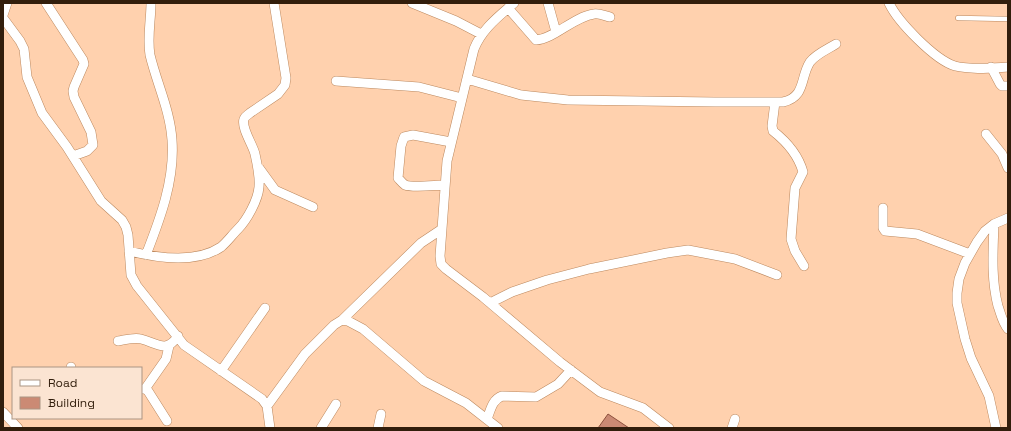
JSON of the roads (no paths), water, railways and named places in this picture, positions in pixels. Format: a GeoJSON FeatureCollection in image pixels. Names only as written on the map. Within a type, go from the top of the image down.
{"type":"FeatureCollection","features":[{"type":"Feature","properties":{"kind":"street"},"geometry":{"type":"LineString","coordinates":[[7,3],[3,16],[24,49],[27,77],[37,104],[73,156],[101,201],[122,220],[128,235],[132,275],[134,280],[184,345],[262,399],[267,406],[270,428]]}},
{"type":"Feature","properties":{"kind":"street"},"geometry":{"type":"LineString","coordinates":[[46,3],[83,60],[84,64],[73,92],[91,132],[93,145],[88,151],[73,156]]}},
{"type":"Feature","properties":{"kind":"street"},"geometry":{"type":"LineString","coordinates":[[146,255],[164,208],[170,176],[172,145],[168,115],[150,49],[151,3]]}},
{"type":"Feature","properties":{"kind":"street"},"geometry":{"type":"LineString","coordinates":[[129,251],[146,255],[196,258],[222,246],[245,221],[259,188],[255,152],[243,120],[250,113],[278,94],[283,89],[286,78],[274,3]]}},
{"type":"Feature","properties":{"kind":"street"},"geometry":{"type":"LineString","coordinates":[[412,3],[456,21],[481,34]]}},
{"type":"Feature","properties":{"kind":"street"},"geometry":{"type":"LineString","coordinates":[[548,3],[556,32]]}},
{"type":"Feature","properties":{"kind":"street"},"geometry":{"type":"LineString","coordinates":[[889,3],[899,19],[909,30],[946,62],[966,68],[1008,67]]}},
{"type":"Feature","properties":{"kind":"street"},"geometry":{"type":"LineString","coordinates":[[610,17],[594,14],[576,20],[542,40],[536,40],[511,5],[481,34],[474,49],[447,161],[440,256],[441,264],[600,392],[643,408],[670,428]]}},
{"type":"Feature","properties":{"kind":"street"},"geometry":{"type":"LineString","coordinates":[[467,79],[517,94],[568,100],[783,102],[793,98],[802,87],[810,63],[814,58],[836,44]]}},
{"type":"Feature","properties":{"kind":"street"},"geometry":{"type":"LineString","coordinates":[[991,67],[1000,84],[1002,86],[1008,86]]}},
{"type":"Feature","properties":{"kind":"street"},"geometry":{"type":"LineString","coordinates":[[336,81],[419,87],[462,98]]}},
{"type":"Feature","properties":{"kind":"street"},"geometry":{"type":"LineString","coordinates":[[775,102],[772,126],[773,130],[790,146],[803,172],[795,188],[791,239],[795,252],[804,266]]}},
{"type":"Feature","properties":{"kind":"street"},"geometry":{"type":"LineString","coordinates":[[986,134],[1002,154],[1008,168]]}},
{"type":"Feature","properties":{"kind":"street"},"geometry":{"type":"LineString","coordinates":[[445,185],[404,185],[398,178],[401,146],[404,137],[408,135],[451,142]]}},
{"type":"Feature","properties":{"kind":"street"},"geometry":{"type":"LineString","coordinates":[[257,164],[278,192],[312,206]]}},
{"type":"Feature","properties":{"kind":"street"},"geometry":{"type":"LineString","coordinates":[[259,188],[272,186]]}},
{"type":"Feature","properties":{"kind":"street"},"geometry":{"type":"LineString","coordinates":[[883,208],[883,228],[885,231],[917,234],[970,254]]}},
{"type":"Feature","properties":{"kind":"street"},"geometry":{"type":"LineString","coordinates":[[996,428],[989,396],[971,358],[964,339],[957,303],[959,280],[970,254],[985,231],[994,224],[1008,218]]}},
{"type":"Feature","properties":{"kind":"street"},"geometry":{"type":"LineString","coordinates":[[994,224],[992,257],[994,285],[1002,319],[1008,329]]}},
{"type":"Feature","properties":{"kind":"street"},"geometry":{"type":"LineString","coordinates":[[267,406],[305,354],[421,243],[442,229]]}},
{"type":"Feature","properties":{"kind":"street"},"geometry":{"type":"LineString","coordinates":[[490,303],[512,292],[547,280],[667,252],[698,251],[735,259],[777,275]]}},
{"type":"Feature","properties":{"kind":"street"},"geometry":{"type":"LineString","coordinates":[[221,371],[265,308]]}},
{"type":"Feature","properties":{"kind":"street"},"geometry":{"type":"LineString","coordinates":[[342,320],[353,323],[363,329],[424,381],[466,403],[497,428]]}},
{"type":"Feature","properties":{"kind":"street"},"geometry":{"type":"LineString","coordinates":[[118,341],[140,338],[163,346],[169,346],[174,343],[178,336]]}},
{"type":"Feature","properties":{"kind":"street"},"geometry":{"type":"LineString","coordinates":[[167,421],[143,389],[166,359],[169,346]]}},
{"type":"Feature","properties":{"kind":"street"},"geometry":{"type":"LineString","coordinates":[[487,419],[493,402],[498,397],[536,398],[558,384],[571,370]]}},
{"type":"Feature","properties":{"kind":"street"},"geometry":{"type":"LineString","coordinates":[[321,428],[336,404]]}},
{"type":"Feature","properties":{"kind":"street"},"geometry":{"type":"LineString","coordinates":[[3,412],[18,428]]}},
{"type":"Feature","properties":{"kind":"street"},"geometry":{"type":"LineString","coordinates":[[378,428],[381,414]]}},
{"type":"Feature","properties":{"kind":"lane"},"geometry":{"type":"LineString","coordinates":[[958,18],[1008,19]]}}]}
